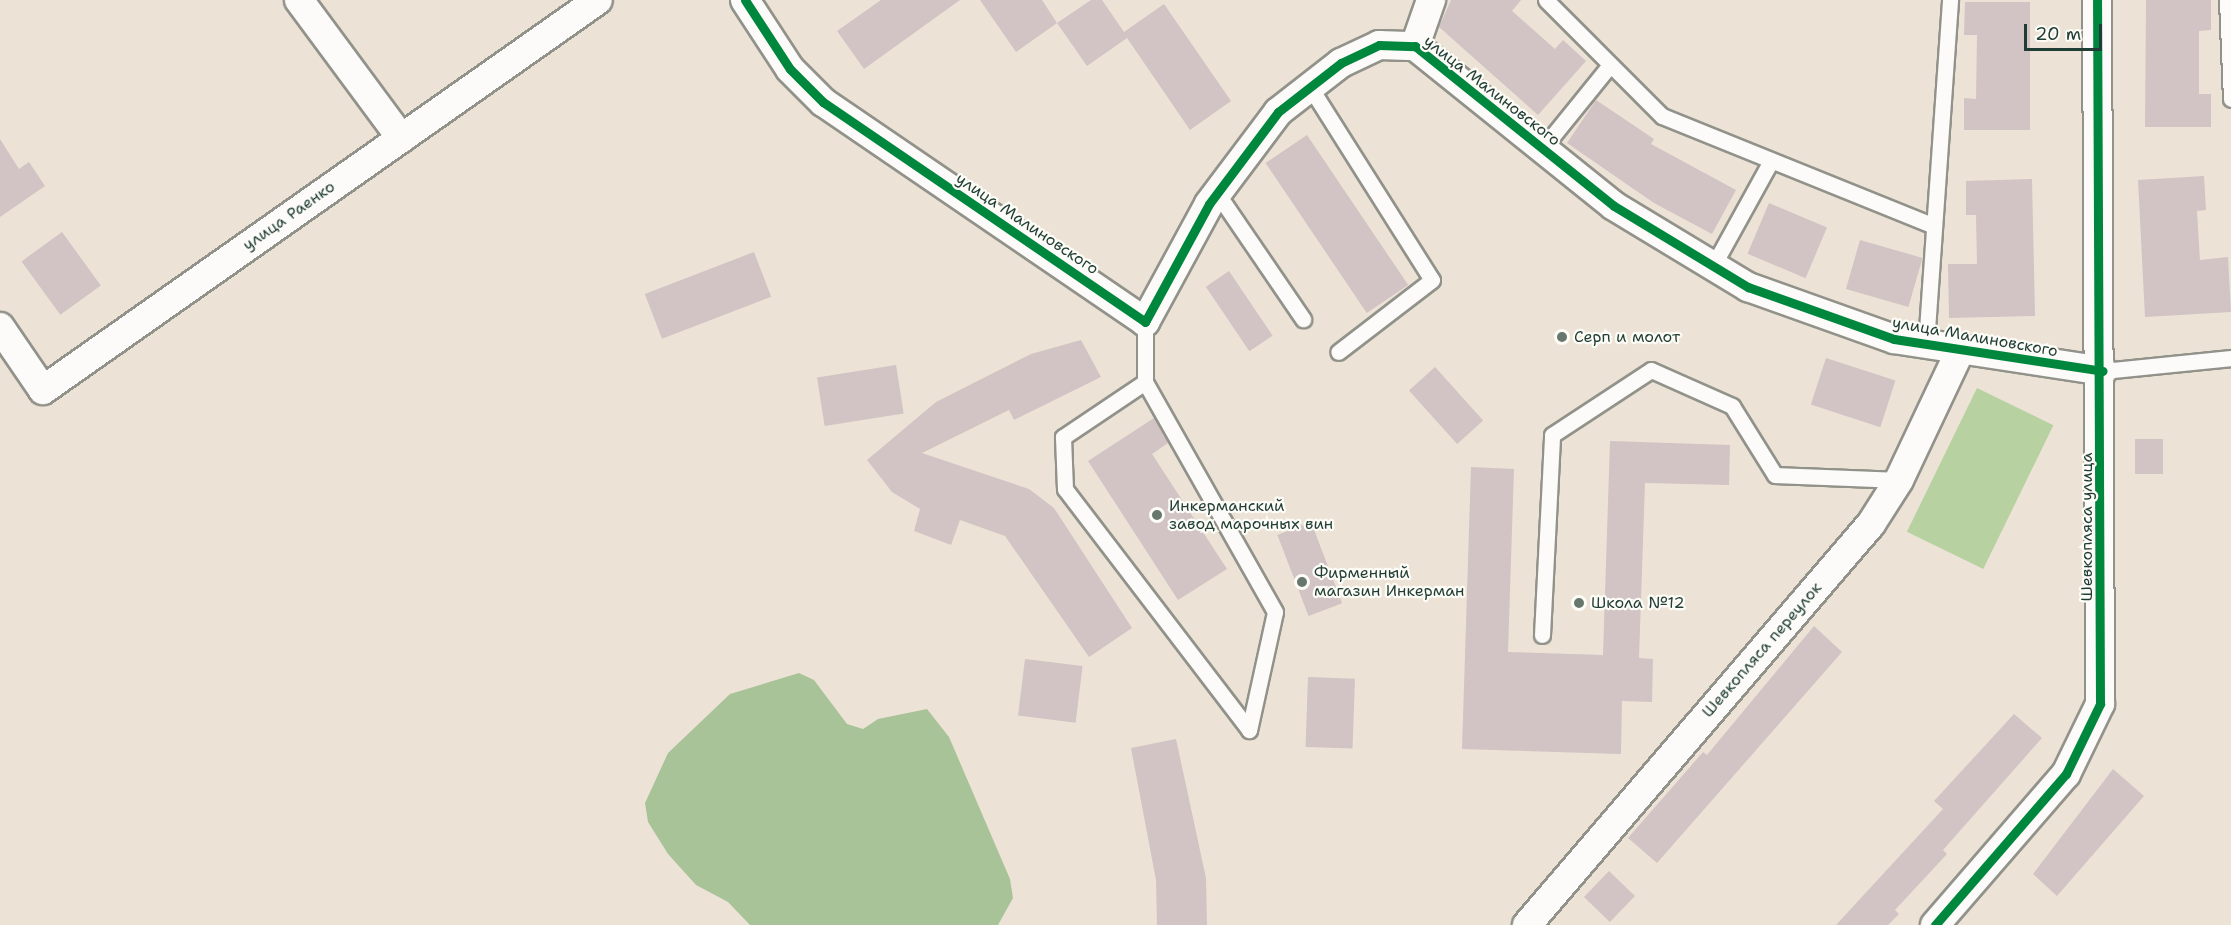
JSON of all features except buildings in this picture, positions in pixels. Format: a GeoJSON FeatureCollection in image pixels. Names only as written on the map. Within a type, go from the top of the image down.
{"type":"FeatureCollection","features":[{"type":"Feature","properties":{"kind":"street"},"geometry":{"type":"LineString","coordinates":[[299,0],[401,138]]}},
{"type":"Feature","properties":{"kind":"street","name":"улица Раенко"},"geometry":{"type":"LineString","coordinates":[[0,327],[43,390],[598,0]]}},
{"type":"Feature","properties":{"kind":"street","name":"улица Малиновского"},"geometry":{"type":"LineString","coordinates":[[745,0],[790,69],[823,102],[1145,322],[1217,194],[1278,112],[1341,63],[1379,45],[1414,46],[1614,207],[1749,287],[1894,339],[1960,351],[2103,371]]}},
{"type":"Feature","properties":{"kind":"street"},"geometry":{"type":"LineString","coordinates":[[1414,46],[1431,0]]}},
{"type":"Feature","properties":{"kind":"street","name":"Шевкопляса улица"},"geometry":{"type":"LineString","coordinates":[[1935,925],[2066,774],[2100,704],[2103,371],[2097,0]]}},
{"type":"Feature","properties":{"kind":"street","name":"Шевкопляса переулок"},"geometry":{"type":"LineString","coordinates":[[1527,925],[1871,524],[1899,480],[1960,351]]}},
{"type":"Feature","properties":{"kind":"lane"},"geometry":{"type":"LineString","coordinates":[[1546,0],[1662,116],[1934,226]]}},
{"type":"Feature","properties":{"kind":"lane"},"geometry":{"type":"LineString","coordinates":[[1926,344],[1950,0]]}},
{"type":"Feature","properties":{"kind":"lane"},"geometry":{"type":"LineString","coordinates":[[2227,0],[2231,99]]}},
{"type":"Feature","properties":{"kind":"lane"},"geometry":{"type":"LineString","coordinates":[[1542,149],[1610,65]]}},
{"type":"Feature","properties":{"kind":"lane"},"geometry":{"type":"LineString","coordinates":[[1310,87],[1432,280],[1338,352]]}},
{"type":"Feature","properties":{"kind":"lane"},"geometry":{"type":"LineString","coordinates":[[1713,266],[1772,161]]}},
{"type":"Feature","properties":{"kind":"lane"},"geometry":{"type":"LineString","coordinates":[[1217,194],[1303,319]]}},
{"type":"Feature","properties":{"kind":"lane"},"geometry":{"type":"LineString","coordinates":[[1145,322],[1145,382],[1275,612],[1249,730],[1065,489],[1063,437],[1145,382]]}},
{"type":"Feature","properties":{"kind":"lane"},"geometry":{"type":"LineString","coordinates":[[2103,371],[2231,358]]}},
{"type":"Feature","properties":{"kind":"lane"},"geometry":{"type":"LineString","coordinates":[[1542,635],[1552,435],[1652,370],[1732,406],[1774,475],[1899,480]]}},
{"type":"Feature","properties":{"kind":"green space"},"geometry":{"type":"Polygon","coordinates":[[[1977,388],[2053,425],[1983,569],[1907,532],[1977,388]]]}},
{"type":"Feature","properties":{"kind":"green space"},"geometry":{"type":"Polygon","coordinates":[[[799,673],[814,680],[847,724],[863,729],[878,719],[927,709],[949,737],[1010,879],[1013,898],[998,925],[750,925],[728,902],[696,885],[668,854],[648,822],[645,803],[668,753],[730,694],[799,673]]]}},
{"type":"Feature","properties":{"kind":"cycle path"},"geometry":{"type":"LineString","coordinates":[[745,0],[790,69],[823,102],[1145,322],[1209,204],[1278,112],[1341,63],[1379,45],[1415,46],[1614,206],[1748,287],[1894,339],[2103,371]]}},
{"type":"Feature","properties":{"kind":"cycle path"},"geometry":{"type":"LineString","coordinates":[[1935,925],[2066,774],[2100,704],[2097,0]]}},
{"type":"Feature","properties":{"kind":"place","name":"Серп и молот"},"geometry":{"type":"Point","coordinates":[1562,337]}},
{"type":"Feature","properties":{"kind":"place","name":"Инкерманский завод марочных вин"},"geometry":{"type":"Point","coordinates":[1157,515]}},
{"type":"Feature","properties":{"kind":"place","name":"Фирменный магазин Инкерман"},"geometry":{"type":"Point","coordinates":[1302,582]}},
{"type":"Feature","properties":{"kind":"place","name":"Школа №12"},"geometry":{"type":"Point","coordinates":[1579,603]}}]}
